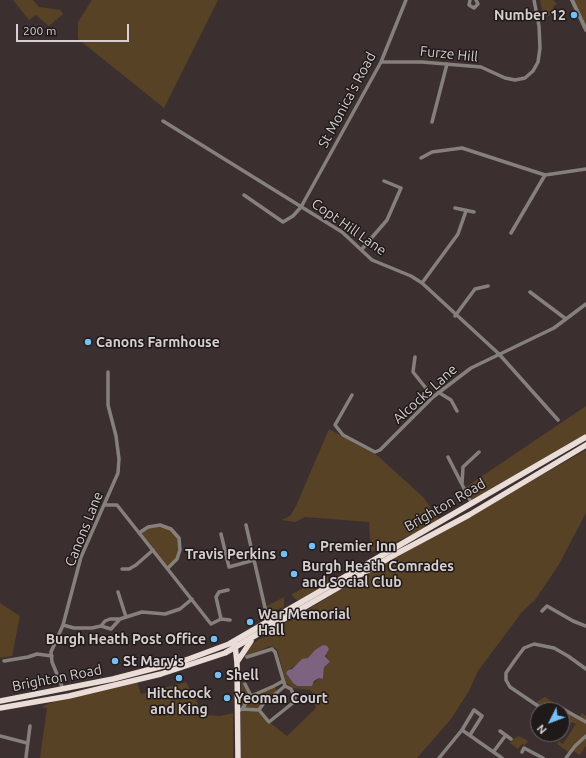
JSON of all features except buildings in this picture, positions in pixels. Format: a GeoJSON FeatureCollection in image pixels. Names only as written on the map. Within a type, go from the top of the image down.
{"type":"FeatureCollection","features":[{"type":"Feature","properties":{"kind":"highway","name":"Brighton Road"},"geometry":{"type":"LineString","coordinates":[[0,701],[64,690],[159,667],[232,642],[472,504],[586,436]]}},
{"type":"Feature","properties":{"kind":"highway","name":"Brighton Road"},"geometry":{"type":"LineString","coordinates":[[0,708],[65,696],[161,674],[225,654],[586,445]]}},
{"type":"Feature","properties":{"kind":"highway"},"geometry":{"type":"LineString","coordinates":[[266,612],[269,620],[276,624]]}},
{"type":"Feature","properties":{"kind":"highway"},"geometry":{"type":"LineString","coordinates":[[266,612],[270,615],[280,614]]}},
{"type":"Feature","properties":{"kind":"highway"},"geometry":{"type":"LineString","coordinates":[[237,663],[243,651],[255,637]]}},
{"type":"Feature","properties":{"kind":"highway"},"geometry":{"type":"LineString","coordinates":[[232,642],[236,648],[240,710],[238,758]]}},
{"type":"Feature","properties":{"kind":"highway"},"geometry":{"type":"LineString","coordinates":[[225,654],[232,655],[237,663]]}},
{"type":"Feature","properties":{"kind":"highway"},"geometry":{"type":"LineString","coordinates":[[64,690],[65,696]]}},
{"type":"Feature","properties":{"kind":"street","name":"St Monica's Road"},"geometry":{"type":"LineString","coordinates":[[244,195],[284,222],[293,216],[300,207],[381,62],[406,0]]}},
{"type":"Feature","properties":{"kind":"street"},"geometry":{"type":"LineString","coordinates":[[469,0],[470,7],[475,8],[478,4],[476,0]]}},
{"type":"Feature","properties":{"kind":"street","name":"Furze Hill"},"geometry":{"type":"LineString","coordinates":[[381,62],[422,62],[481,67],[505,78],[515,80],[525,78],[538,62],[540,48],[539,26],[534,0]]}},
{"type":"Feature","properties":{"kind":"street"},"geometry":{"type":"LineString","coordinates":[[572,0],[586,30]]}},
{"type":"Feature","properties":{"kind":"street"},"geometry":{"type":"LineString","coordinates":[[432,122],[447,64]]}},
{"type":"Feature","properties":{"kind":"street","name":"Copt Hill Lane"},"geometry":{"type":"LineString","coordinates":[[162,121],[342,232],[362,249],[372,260],[411,276],[422,283],[455,316],[499,354],[558,420]]}},
{"type":"Feature","properties":{"kind":"street"},"geometry":{"type":"LineString","coordinates":[[422,158],[432,152],[462,148],[545,175],[586,169]]}},
{"type":"Feature","properties":{"kind":"street"},"geometry":{"type":"LineString","coordinates":[[511,233],[545,175]]}},
{"type":"Feature","properties":{"kind":"street"},"geometry":{"type":"LineString","coordinates":[[362,249],[387,220],[401,188],[384,181]]}},
{"type":"Feature","properties":{"kind":"street"},"geometry":{"type":"LineString","coordinates":[[455,208],[474,212]]}},
{"type":"Feature","properties":{"kind":"street"},"geometry":{"type":"LineString","coordinates":[[422,283],[458,234],[466,211]]}},
{"type":"Feature","properties":{"kind":"street"},"geometry":{"type":"LineString","coordinates":[[455,316],[475,289],[488,286]]}},
{"type":"Feature","properties":{"kind":"street"},"geometry":{"type":"LineString","coordinates":[[530,292],[566,319]]}},
{"type":"Feature","properties":{"kind":"street","name":"Alcocks Lane"},"geometry":{"type":"LineString","coordinates":[[352,395],[335,425],[343,434],[375,452],[380,450],[438,392],[471,368],[554,328],[586,304]]}},
{"type":"Feature","properties":{"kind":"street"},"geometry":{"type":"LineString","coordinates":[[415,357],[413,372],[433,397]]}},
{"type":"Feature","properties":{"kind":"street","name":"Canons Lane"},"geometry":{"type":"LineString","coordinates":[[52,656],[51,652],[63,625],[75,585],[79,563],[104,505],[109,497],[118,473],[119,459],[116,436],[108,405],[108,372]]}},
{"type":"Feature","properties":{"kind":"street"},"geometry":{"type":"LineString","coordinates":[[438,392],[451,400],[457,411]]}},
{"type":"Feature","properties":{"kind":"street"},"geometry":{"type":"LineString","coordinates":[[462,487],[463,467],[479,452]]}},
{"type":"Feature","properties":{"kind":"street"},"geometry":{"type":"LineString","coordinates":[[448,457],[472,504]]}},
{"type":"Feature","properties":{"kind":"street"},"geometry":{"type":"LineString","coordinates":[[109,497],[168,568],[211,624],[221,619],[230,620]]}},
{"type":"Feature","properties":{"kind":"street"},"geometry":{"type":"LineString","coordinates":[[104,505],[117,505]]}},
{"type":"Feature","properties":{"kind":"street"},"geometry":{"type":"LineString","coordinates":[[139,533],[148,527],[160,525],[171,529],[179,538],[180,550],[177,559],[168,568]]}},
{"type":"Feature","properties":{"kind":"street"},"geometry":{"type":"LineString","coordinates":[[246,525],[266,612]]}},
{"type":"Feature","properties":{"kind":"street"},"geometry":{"type":"LineString","coordinates":[[221,534],[229,567],[254,560]]}},
{"type":"Feature","properties":{"kind":"street"},"geometry":{"type":"LineString","coordinates":[[122,569],[129,569],[153,550]]}},
{"type":"Feature","properties":{"kind":"street"},"geometry":{"type":"LineString","coordinates":[[221,619],[216,597],[219,592],[228,590]]}},
{"type":"Feature","properties":{"kind":"street"},"geometry":{"type":"LineString","coordinates":[[118,592],[126,618]]}},
{"type":"Feature","properties":{"kind":"street"},"geometry":{"type":"LineString","coordinates":[[101,626],[104,621],[126,618],[142,612],[165,614],[180,609],[192,599]]}},
{"type":"Feature","properties":{"kind":"street"},"geometry":{"type":"LineString","coordinates":[[542,611],[547,606],[573,621],[586,626]]}},
{"type":"Feature","properties":{"kind":"street"},"geometry":{"type":"LineString","coordinates":[[63,625],[74,628],[101,626],[111,629],[120,619]]}},
{"type":"Feature","properties":{"kind":"street"},"geometry":{"type":"LineString","coordinates":[[586,669],[554,648],[534,644],[524,648],[506,673],[506,680],[510,687],[541,708],[563,709],[586,722]]}},
{"type":"Feature","properties":{"kind":"street"},"geometry":{"type":"LineString","coordinates":[[248,657],[272,649],[275,652],[285,686],[291,689],[294,702],[269,722],[259,710]]}},
{"type":"Feature","properties":{"kind":"street"},"geometry":{"type":"LineString","coordinates":[[4,661],[37,654],[52,656],[52,662],[64,690]]}},
{"type":"Feature","properties":{"kind":"street"},"geometry":{"type":"LineString","coordinates":[[240,710],[251,696],[283,681]]}},
{"type":"Feature","properties":{"kind":"street"},"geometry":{"type":"LineString","coordinates":[[245,684],[251,696]]}},
{"type":"Feature","properties":{"kind":"street"},"geometry":{"type":"LineString","coordinates":[[274,686],[277,691]]}},
{"type":"Feature","properties":{"kind":"street"},"geometry":{"type":"LineString","coordinates":[[240,710],[259,710],[277,691],[285,686]]}},
{"type":"Feature","properties":{"kind":"street"},"geometry":{"type":"LineString","coordinates":[[439,758],[462,730],[474,710],[482,716],[470,735]]}},
{"type":"Feature","properties":{"kind":"street"},"geometry":{"type":"LineString","coordinates":[[26,757],[30,726]]}},
{"type":"Feature","properties":{"kind":"street"},"geometry":{"type":"LineString","coordinates":[[462,730],[502,758]]}},
{"type":"Feature","properties":{"kind":"street"},"geometry":{"type":"LineString","coordinates":[[500,731],[512,739]]}},
{"type":"Feature","properties":{"kind":"street"},"geometry":{"type":"LineString","coordinates":[[494,751],[506,735]]}},
{"type":"Feature","properties":{"kind":"street"},"geometry":{"type":"LineString","coordinates":[[0,736],[28,743]]}},
{"type":"Feature","properties":{"kind":"street"},"geometry":{"type":"LineString","coordinates":[[566,758],[575,746],[586,736]]}},
{"type":"Feature","properties":{"kind":"street"},"geometry":{"type":"LineString","coordinates":[[522,752],[524,748],[543,758]]}},
{"type":"Feature","properties":{"kind":"street"},"geometry":{"type":"LineString","coordinates":[[529,757],[531,752]]}},
{"type":"Feature","properties":{"kind":"shaded area"},"geometry":{"type":"Polygon","coordinates":[[[13,0],[33,0],[39,7],[60,10],[63,14],[49,26],[36,15],[29,20],[13,0]]]}},
{"type":"Feature","properties":{"kind":"shaded area"},"geometry":{"type":"Polygon","coordinates":[[[92,0],[218,0],[164,108],[78,39],[78,22],[92,0]]]}},
{"type":"Feature","properties":{"kind":"shaded area"},"geometry":{"type":"Polygon","coordinates":[[[540,0],[553,0],[557,4],[553,7],[557,12],[544,18],[540,0]]]}},
{"type":"Feature","properties":{"kind":"shaded area"},"geometry":{"type":"Polygon","coordinates":[[[572,0],[586,0],[586,30],[572,0]]]}},
{"type":"Feature","properties":{"kind":"shaded area"},"geometry":{"type":"Polygon","coordinates":[[[586,406],[586,434],[472,500],[466,487],[586,406]]]}},
{"type":"Feature","properties":{"kind":"shaded area"},"geometry":{"type":"Polygon","coordinates":[[[329,429],[378,456],[423,497],[439,519],[415,533],[377,551],[371,551],[369,522],[305,517],[295,522],[282,520],[290,516],[296,506],[329,429]]]}},
{"type":"Feature","properties":{"kind":"shaded area"},"geometry":{"type":"Polygon","coordinates":[[[586,450],[586,513],[558,566],[535,600],[522,612],[478,671],[469,691],[451,719],[417,758],[241,758],[241,678],[251,696],[274,686],[277,691],[259,710],[269,722],[287,736],[316,708],[312,692],[310,690],[293,688],[286,683],[277,649],[270,646],[242,658],[247,649],[259,639],[266,637],[285,623],[377,568],[586,450]],[[323,645],[308,658],[288,670],[286,673],[297,686],[314,683],[319,678],[323,679],[324,666],[329,664],[323,645]]]}},
{"type":"Feature","properties":{"kind":"shaded area"},"geometry":{"type":"Polygon","coordinates":[[[160,525],[171,529],[179,538],[180,550],[177,559],[168,568],[139,533],[148,527],[160,525]]]}},
{"type":"Feature","properties":{"kind":"shaded area"},"geometry":{"type":"Polygon","coordinates":[[[327,576],[329,580],[327,583],[298,601],[293,597],[292,594],[327,576]]]}},
{"type":"Feature","properties":{"kind":"shaded area"},"geometry":{"type":"Polygon","coordinates":[[[284,597],[284,607],[270,612],[268,611],[267,606],[284,597]]]}},
{"type":"Feature","properties":{"kind":"shaded area"},"geometry":{"type":"Polygon","coordinates":[[[0,603],[20,616],[12,656],[0,658],[0,603]]]}},
{"type":"Feature","properties":{"kind":"shaded area"},"geometry":{"type":"Polygon","coordinates":[[[323,645],[327,646],[329,649],[325,656],[330,662],[324,667],[323,679],[319,678],[314,681],[312,686],[297,686],[286,673],[302,659],[308,658],[315,650],[323,645]]]}},
{"type":"Feature","properties":{"kind":"shaded area"},"geometry":{"type":"Polygon","coordinates":[[[137,682],[141,694],[186,682],[204,715],[220,716],[233,713],[233,758],[40,758],[47,708],[41,707],[55,701],[137,682]]]}},
{"type":"Feature","properties":{"kind":"shaded area"},"geometry":{"type":"Polygon","coordinates":[[[545,697],[552,702],[537,702],[545,697]]]}},
{"type":"Feature","properties":{"kind":"shaded area"},"geometry":{"type":"Polygon","coordinates":[[[570,712],[580,716],[582,713],[586,716],[586,746],[580,755],[572,750],[570,753],[557,744],[558,742],[563,744],[564,742],[570,742],[570,733],[576,724],[572,722],[570,725],[570,712]]]}},
{"type":"Feature","properties":{"kind":"shaded area"},"geometry":{"type":"Polygon","coordinates":[[[519,736],[528,741],[525,745],[522,744],[518,749],[510,743],[513,739],[519,736]]]}},
{"type":"Feature","properties":{"kind":"place","name":"Number 12"},"geometry":{"type":"Point","coordinates":[574,15]}},
{"type":"Feature","properties":{"kind":"place","name":"Canons Farmhouse"},"geometry":{"type":"Point","coordinates":[88,342]}},
{"type":"Feature","properties":{"kind":"place","name":"Premier Inn"},"geometry":{"type":"Point","coordinates":[312,546]}},
{"type":"Feature","properties":{"kind":"place","name":"Travis Perkins"},"geometry":{"type":"Point","coordinates":[284,554]}},
{"type":"Feature","properties":{"kind":"place","name":"Burgh Heath Comrades and Social Club"},"geometry":{"type":"Point","coordinates":[294,574]}},
{"type":"Feature","properties":{"kind":"place","name":"War Memorial Hall"},"geometry":{"type":"Point","coordinates":[250,622]}},
{"type":"Feature","properties":{"kind":"place","name":"Burgh Heath Post Office"},"geometry":{"type":"Point","coordinates":[214,639]}},
{"type":"Feature","properties":{"kind":"place","name":"St Mary's"},"geometry":{"type":"Point","coordinates":[115,661]}},
{"type":"Feature","properties":{"kind":"place","name":"Shell"},"geometry":{"type":"Point","coordinates":[218,675]}},
{"type":"Feature","properties":{"kind":"place","name":"Hitchcock and King"},"geometry":{"type":"Point","coordinates":[179,678]}},
{"type":"Feature","properties":{"kind":"place","name":"Yeoman Court"},"geometry":{"type":"Point","coordinates":[227,698]}}]}
